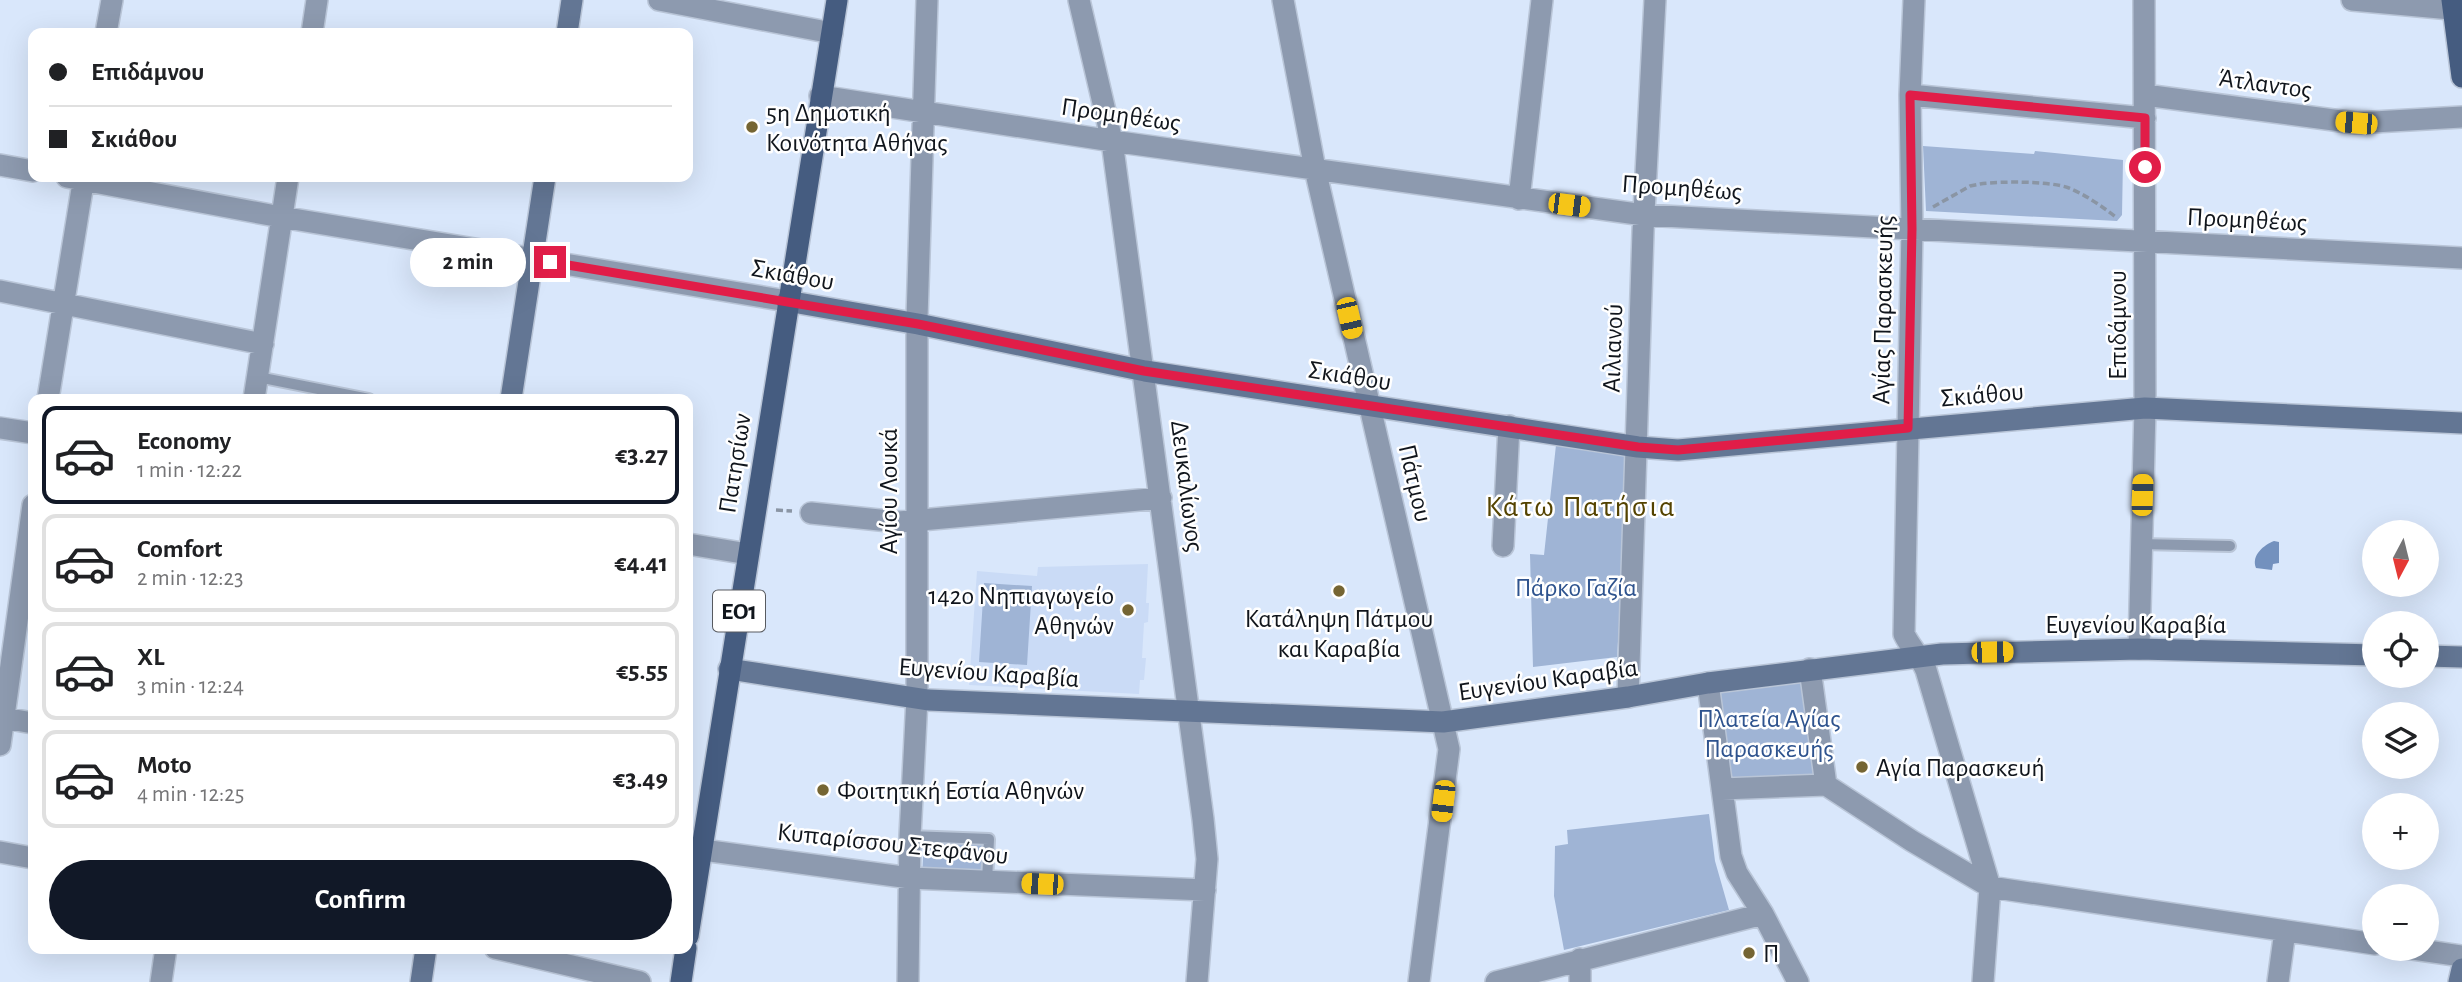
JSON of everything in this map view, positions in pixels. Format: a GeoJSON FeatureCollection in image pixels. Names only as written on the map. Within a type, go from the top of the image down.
{"type":"FeatureCollection","features":[{"type":"Feature","properties":{"kind":"main road","name":"Πατησίων"},"geometry":{"type":"LineString","coordinates":[[694,849],[729,668],[837,0]]}},
{"type":"Feature","properties":{"kind":"main road"},"geometry":{"type":"LineString","coordinates":[[2456,6],[2462,77]]}},
{"type":"Feature","properties":{"kind":"main road"},"geometry":{"type":"LineString","coordinates":[[681,982],[685,954]]}},
{"type":"Feature","properties":{"kind":"street"},"geometry":{"type":"LineString","coordinates":[[107,28],[112,0]]}},
{"type":"Feature","properties":{"kind":"street"},"geometry":{"type":"LineString","coordinates":[[313,28],[317,0]]}},
{"type":"Feature","properties":{"kind":"street"},"geometry":{"type":"LineString","coordinates":[[568,28],[572,0]]}},
{"type":"Feature","properties":{"kind":"street"},"geometry":{"type":"LineString","coordinates":[[659,0],[832,33]]}},
{"type":"Feature","properties":{"kind":"street","name":"Αγίου Λουκά"},"geometry":{"type":"LineString","coordinates":[[908,982],[910,836],[917,698],[915,520],[927,0]]}},
{"type":"Feature","properties":{"kind":"street","name":"Δευκαλίωνος"},"geometry":{"type":"LineString","coordinates":[[1079,0],[1112,141],[1207,859],[1197,982]]}},
{"type":"Feature","properties":{"kind":"street","name":"Πάτμου"},"geometry":{"type":"LineString","coordinates":[[1283,0],[1315,169],[1449,749],[1419,982]]}},
{"type":"Feature","properties":{"kind":"street"},"geometry":{"type":"LineString","coordinates":[[1520,199],[1542,0]]}},
{"type":"Feature","properties":{"kind":"street","name":"Αιλιανού"},"geometry":{"type":"LineString","coordinates":[[1629,697],[1644,215],[1655,0]]}},
{"type":"Feature","properties":{"kind":"street","name":"Αγίας Παρασκευής"},"geometry":{"type":"LineString","coordinates":[[1914,0],[1910,95],[1912,229],[1904,634],[1909,646],[1920,656],[1930,682],[1990,887],[1983,982]]}},
{"type":"Feature","properties":{"kind":"street","name":"Επιδάμνου"},"geometry":{"type":"LineString","coordinates":[[2138,649],[2145,408],[2144,0]]}},
{"type":"Feature","properties":{"kind":"street"},"geometry":{"type":"LineString","coordinates":[[2353,0],[2456,6]]}},
{"type":"Feature","properties":{"kind":"street"},"geometry":{"type":"LineString","coordinates":[[1910,95],[2145,118]]}},
{"type":"Feature","properties":{"kind":"street","name":"Άτλαντος"},"geometry":{"type":"LineString","coordinates":[[2145,95],[2356,123],[2462,117]]}},
{"type":"Feature","properties":{"kind":"street","name":"Προμηθέως"},"geometry":{"type":"LineString","coordinates":[[820,96],[1112,141],[1644,215],[2462,258]]}},
{"type":"Feature","properties":{"kind":"street"},"geometry":{"type":"LineString","coordinates":[[0,165],[28,170]]}},
{"type":"Feature","properties":{"kind":"street"},"geometry":{"type":"LineString","coordinates":[[49,394],[64,302],[78,182]]}},
{"type":"Feature","properties":{"kind":"street","name":"Σκιάθου"},"geometry":{"type":"LineString","coordinates":[[99,182],[281,217],[918,324],[1144,371],[1638,447],[1678,450],[2145,408],[2462,423]]}},
{"type":"Feature","properties":{"kind":"street"},"geometry":{"type":"LineString","coordinates":[[255,394],[287,182]]}},
{"type":"Feature","properties":{"kind":"street"},"geometry":{"type":"LineString","coordinates":[[512,394],[544,182]]}},
{"type":"Feature","properties":{"kind":"street"},"geometry":{"type":"LineString","coordinates":[[0,291],[263,344]]}},
{"type":"Feature","properties":{"kind":"street"},"geometry":{"type":"LineString","coordinates":[[1503,546],[1509,426]]}},
{"type":"Feature","properties":{"kind":"street"},"geometry":{"type":"LineString","coordinates":[[0,428],[28,432]]}},
{"type":"Feature","properties":{"kind":"street"},"geometry":{"type":"LineString","coordinates":[[811,513],[899,522],[1161,498]]}},
{"type":"Feature","properties":{"kind":"street"},"geometry":{"type":"LineString","coordinates":[[693,545],[748,554]]}},
{"type":"Feature","properties":{"kind":"street"},"geometry":{"type":"LineString","coordinates":[[0,744],[28,585]]}},
{"type":"Feature","properties":{"kind":"street","name":"Ευγενίου Καραβία"},"geometry":{"type":"LineString","coordinates":[[729,668],[917,698],[1443,722],[1629,697],[1708,683],[1920,656],[2138,649],[2362,655]]}},
{"type":"Feature","properties":{"kind":"street"},"geometry":{"type":"LineString","coordinates":[[2439,656],[2462,657]]}},
{"type":"Feature","properties":{"kind":"street"},"geometry":{"type":"LineString","coordinates":[[1810,669],[1826,785]]}},
{"type":"Feature","properties":{"kind":"street"},"geometry":{"type":"LineString","coordinates":[[1708,683],[1731,856],[1737,873],[1763,914],[1798,982]]}},
{"type":"Feature","properties":{"kind":"street"},"geometry":{"type":"LineString","coordinates":[[4,718],[28,722]]}},
{"type":"Feature","properties":{"kind":"street"},"geometry":{"type":"LineString","coordinates":[[1722,789],[1826,785],[1912,841],[1990,887],[2362,942]]}},
{"type":"Feature","properties":{"kind":"street","name":"Κυπαρίσσου Στεφάνου"},"geometry":{"type":"LineString","coordinates":[[694,849],[910,878],[1205,890]]}},
{"type":"Feature","properties":{"kind":"street"},"geometry":{"type":"LineString","coordinates":[[0,852],[28,857]]}},
{"type":"Feature","properties":{"kind":"street"},"geometry":{"type":"LineString","coordinates":[[1496,982],[1763,914]]}},
{"type":"Feature","properties":{"kind":"street"},"geometry":{"type":"LineString","coordinates":[[2278,982],[2285,931]]}},
{"type":"Feature","properties":{"kind":"street"},"geometry":{"type":"LineString","coordinates":[[2439,953],[2462,956]]}},
{"type":"Feature","properties":{"kind":"street"},"geometry":{"type":"LineString","coordinates":[[161,982],[165,954]]}},
{"type":"Feature","properties":{"kind":"street"},"geometry":{"type":"LineString","coordinates":[[421,982],[425,954]]}},
{"type":"Feature","properties":{"kind":"street"},"geometry":{"type":"LineString","coordinates":[[521,954],[640,982]]}},
{"type":"Feature","properties":{"kind":"street"},"geometry":{"type":"LineString","coordinates":[[1580,959],[1580,982]]}},
{"type":"Feature","properties":{"kind":"street"},"geometry":{"type":"LineString","coordinates":[[2459,982],[2462,969]]}},
{"type":"Feature","properties":{"kind":"lane"},"geometry":{"type":"LineString","coordinates":[[258,377],[344,394]]}},
{"type":"Feature","properties":{"kind":"lane"},"geometry":{"type":"LineString","coordinates":[[2140,544],[2230,546]]}},
{"type":"Feature","properties":{"kind":"lane"},"geometry":{"type":"LineString","coordinates":[[910,836],[989,839],[987,882]]}},
{"type":"Feature","properties":{"kind":"path"},"geometry":{"type":"LineString","coordinates":[[1912,229],[1934,206],[1970,186],[1990,183],[2067,187],[2119,219]]}},
{"type":"Feature","properties":{"kind":"shaded area"},"geometry":{"type":"Polygon","coordinates":[[[2274,541],[2279,542],[2279,563],[2273,564],[2272,570],[2256,568],[2257,555],[2274,541]]]}},
{"type":"Feature","properties":{"kind":"shaded area"},"geometry":{"type":"Polygon","coordinates":[[[1148,564],[1148,622],[1144,623],[1142,658],[1146,658],[1144,680],[1140,680],[1139,694],[969,685],[977,571],[1037,576],[1038,567],[1148,564]]]}},
{"type":"Feature","properties":{"kind":"green space"},"geometry":{"type":"Polygon","coordinates":[[[1923,146],[2034,154],[2035,151],[2123,160],[2122,215],[2117,221],[1926,211],[1923,146]]]}},
{"type":"Feature","properties":{"kind":"green space","name":"Πάρκο Γαζία"},"geometry":{"type":"Polygon","coordinates":[[[1556,445],[1630,457],[1617,657],[1533,667],[1530,554],[1544,555],[1556,445]]]}},
{"type":"Feature","properties":{"kind":"green space"},"geometry":{"type":"Polygon","coordinates":[[[984,583],[1032,586],[1027,665],[979,662],[984,583]]]}},
{"type":"Feature","properties":{"kind":"green space","name":"Πλατεία Αγίας Παρασκευής"},"geometry":{"type":"Polygon","coordinates":[[[1808,679],[1820,779],[1729,783],[1718,688],[1808,679]]]}},
{"type":"Feature","properties":{"kind":"green space"},"geometry":{"type":"Polygon","coordinates":[[[1709,814],[1715,861],[1729,910],[1564,950],[1554,896],[1555,846],[1568,844],[1567,830],[1709,814]]]}},
{"type":"Feature","properties":{"kind":"green space"},"geometry":{"type":"Polygon","coordinates":[[[924,838],[984,841],[983,879],[922,877],[924,838]]]}},
{"type":"Feature","properties":{"kind":"place","name":"5η Δημοτική Κοινότητα Αθήνας"},"geometry":{"type":"Point","coordinates":[752,127]}},
{"type":"Feature","properties":{"kind":"place","name":"Κατάληψη Πάτμου και Καραβία"},"geometry":{"type":"Point","coordinates":[1339,591]}},
{"type":"Feature","properties":{"kind":"place","name":"142ο Νηπιαγωγείο Αθηνών"},"geometry":{"type":"Point","coordinates":[1128,610]}},
{"type":"Feature","properties":{"kind":"place","name":"Αγία Παρασκευή"},"geometry":{"type":"Point","coordinates":[1862,767]}},
{"type":"Feature","properties":{"kind":"place","name":"Φοιτητική Εστία Αθηνών"},"geometry":{"type":"Point","coordinates":[823,790]}},
{"type":"Feature","properties":{"kind":"place","name":"Π"},"geometry":{"type":"Point","coordinates":[1749,953]}},
{"type":"Feature","properties":{"kind":"district","name":"Κάτω Πατήσια"},"geometry":{"type":"Point","coordinates":[1581,506]}},
{"type":"Feature","properties":{"kind":"route"},"geometry":{"type":"LineString","coordinates":[[550,262],[918,324],[1144,371],[1638,447],[1678,450],[1908,428],[1912,229],[1910,95],[2145,118],[2145,167]]}}]}
